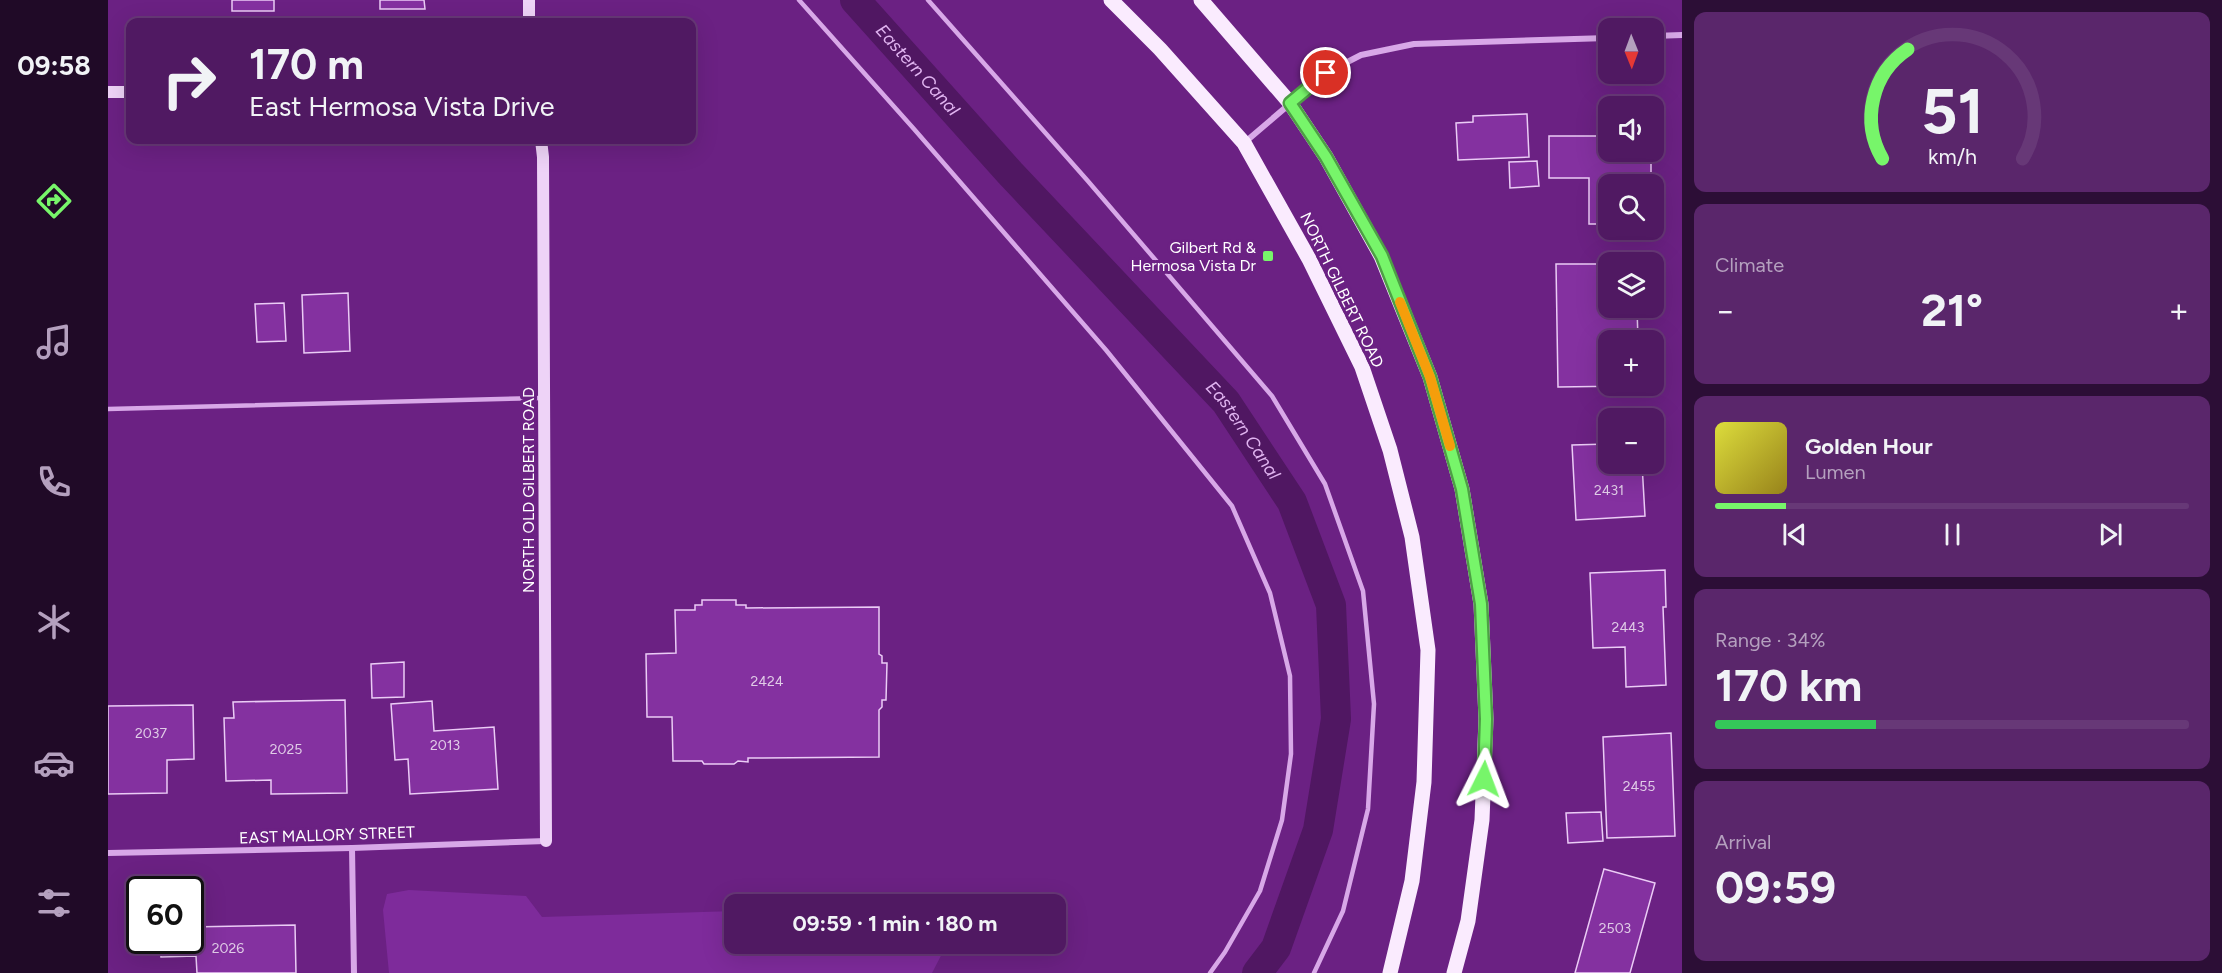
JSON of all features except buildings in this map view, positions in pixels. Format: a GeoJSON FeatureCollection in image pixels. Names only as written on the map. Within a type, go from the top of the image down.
{"type":"FeatureCollection","features":[{"type":"Feature","properties":{"kind":"main road","name":"NORTH GILBERT ROAD"},"geometry":{"type":"LineString","coordinates":[[1110,0],[1160,49],[1244,143],[1309,259],[1362,367],[1390,450],[1412,537],[1428,650],[1424,782],[1412,881],[1390,973]]}},
{"type":"Feature","properties":{"kind":"main road"},"geometry":{"type":"LineString","coordinates":[[1201,0],[1290,103],[1326,157],[1382,256],[1430,377],[1462,489],[1481,604],[1486,719],[1479,842],[1468,921],[1454,973]]}},
{"type":"Feature","properties":{"kind":"street"},"geometry":{"type":"LineString","coordinates":[[528,0],[528,18]]}},
{"type":"Feature","properties":{"kind":"street"},"geometry":{"type":"LineString","coordinates":[[1664,36],[1682,35]]}},
{"type":"Feature","properties":{"kind":"street"},"geometry":{"type":"LineString","coordinates":[[1244,143],[1326,73],[1361,56],[1414,44],[1598,38]]}},
{"type":"Feature","properties":{"kind":"street"},"geometry":{"type":"LineString","coordinates":[[108,92],[126,92]]}},
{"type":"Feature","properties":{"kind":"street","name":"NORTH OLD GILBERT ROAD"},"geometry":{"type":"LineString","coordinates":[[541,144],[546,841]]}},
{"type":"Feature","properties":{"kind":"street","name":"EAST MALLORY STREET"},"geometry":{"type":"LineString","coordinates":[[108,853],[546,841]]}},
{"type":"Feature","properties":{"kind":"street"},"geometry":{"type":"LineString","coordinates":[[352,848],[354,973]]}},
{"type":"Feature","properties":{"kind":"lane"},"geometry":{"type":"LineString","coordinates":[[799,0],[1106,350],[1232,506],[1270,593],[1290,676],[1291,754],[1282,820],[1260,891],[1225,952],[1210,973]]}},
{"type":"Feature","properties":{"kind":"lane"},"geometry":{"type":"LineString","coordinates":[[928,0],[1087,180],[1272,396],[1325,484],[1363,591],[1374,704],[1368,809],[1343,911],[1314,973]]}},
{"type":"Feature","properties":{"kind":"lane"},"geometry":{"type":"LineString","coordinates":[[108,409],[544,398]]}},
{"type":"Feature","properties":{"kind":"shaded area"},"geometry":{"type":"Polygon","coordinates":[[[409,890],[526,896],[542,917],[724,911],[724,954],[942,954],[932,973],[389,973],[383,910],[387,894],[409,890]]]}},
{"type":"Feature","properties":{"kind":"waterway","name":"Eastern Canal"},"geometry":{"type":"LineString","coordinates":[[855,0],[1010,173],[1226,402],[1292,502],[1331,605],[1336,719],[1318,830],[1276,948],[1257,973]]}},
{"type":"Feature","properties":{"kind":"slow traffic"},"geometry":{"type":"LineString","coordinates":[[1400,302],[1430,377],[1450,446]]}},
{"type":"Feature","properties":{"kind":"place","name":"Gilbert Rd & Hermosa Vista Dr"},"geometry":{"type":"Point","coordinates":[1268,256]}},
{"type":"Feature","properties":{"kind":"route"},"geometry":{"type":"LineString","coordinates":[[1326,73],[1290,103],[1326,157],[1382,256],[1430,377],[1462,489],[1481,604],[1486,719],[1484,779]]}}]}
